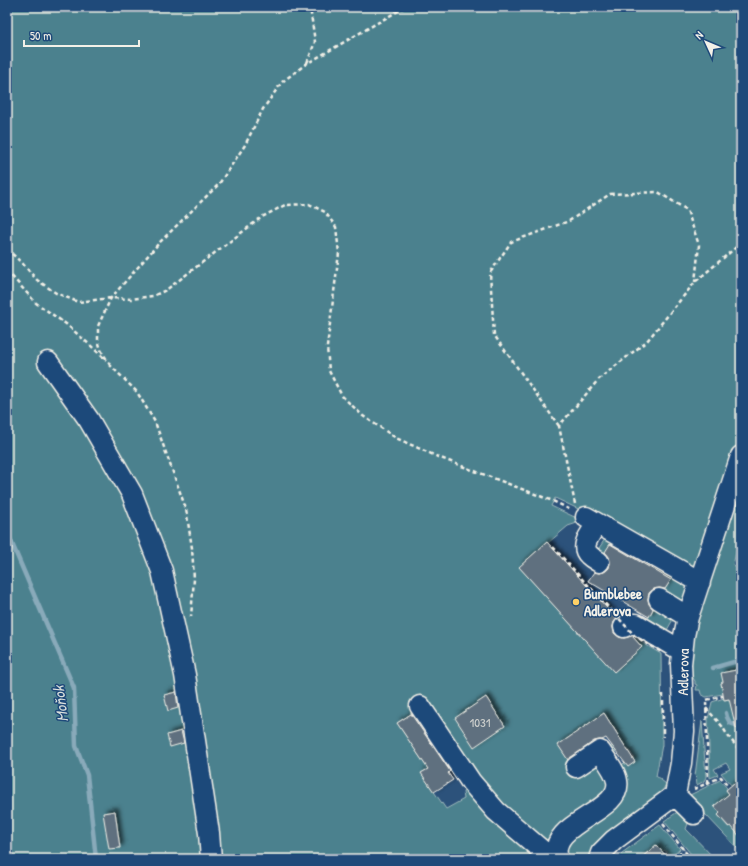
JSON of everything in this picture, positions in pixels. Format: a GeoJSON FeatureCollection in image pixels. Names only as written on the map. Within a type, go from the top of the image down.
{"type":"FeatureCollection","features":[{"type":"Feature","properties":{"kind":"street"},"geometry":{"type":"LineString","coordinates":[[48,362],[89,420],[132,494],[162,571],[184,675],[209,833],[211,859]]}},
{"type":"Feature","properties":{"kind":"street","name":"Adlerova"},"geometry":{"type":"LineString","coordinates":[[675,795],[684,736],[681,677],[672,652],[684,636],[683,614],[700,582],[741,456]]}},
{"type":"Feature","properties":{"kind":"street"},"geometry":{"type":"LineString","coordinates":[[586,518],[644,557],[700,582]]}},
{"type":"Feature","properties":{"kind":"street"},"geometry":{"type":"LineString","coordinates":[[586,518],[586,551],[588,555],[599,562]]}},
{"type":"Feature","properties":{"kind":"street"},"geometry":{"type":"LineString","coordinates":[[659,599],[683,614]]}},
{"type":"Feature","properties":{"kind":"street"},"geometry":{"type":"LineString","coordinates":[[620,621],[629,624],[636,624],[672,652]]}},
{"type":"Feature","properties":{"kind":"street"},"geometry":{"type":"LineString","coordinates":[[420,706],[471,782],[496,811],[552,859]]}},
{"type":"Feature","properties":{"kind":"street"},"geometry":{"type":"LineString","coordinates":[[558,859],[556,855],[557,845],[562,836],[569,829],[608,802],[617,789],[617,781],[614,773],[600,751],[576,767]]}},
{"type":"Feature","properties":{"kind":"street"},"geometry":{"type":"LineString","coordinates":[[599,859],[601,853],[614,840],[675,795],[694,814]]}},
{"type":"Feature","properties":{"kind":"path"},"geometry":{"type":"LineString","coordinates":[[306,64],[315,42],[310,7]]}},
{"type":"Feature","properties":{"kind":"path"},"geometry":{"type":"LineString","coordinates":[[110,365],[101,350],[98,340],[98,326],[110,298],[159,243],[219,184],[245,145],[263,109],[282,82],[306,64],[405,7]]}},
{"type":"Feature","properties":{"kind":"path"},"geometry":{"type":"LineString","coordinates":[[586,518],[559,426],[494,335],[490,273],[511,242],[569,221],[610,194],[658,192],[687,210],[699,245],[695,282]]}},
{"type":"Feature","properties":{"kind":"path"},"geometry":{"type":"LineString","coordinates":[[7,249],[37,280],[56,293],[78,302],[110,298],[131,299],[153,296],[166,290],[262,217],[285,205],[309,204],[325,212],[336,227],[339,253],[327,347],[329,371],[342,396],[363,416],[396,438],[438,457],[553,501],[586,518]]}},
{"type":"Feature","properties":{"kind":"path"},"geometry":{"type":"LineString","coordinates":[[559,426],[599,379],[647,341],[695,282],[741,242]]}},
{"type":"Feature","properties":{"kind":"path"},"geometry":{"type":"LineString","coordinates":[[7,271],[36,303],[66,324],[90,345],[137,392],[155,422],[186,509],[192,548],[194,579],[190,624]]}},
{"type":"Feature","properties":{"kind":"path"},"geometry":{"type":"LineString","coordinates":[[553,547],[620,621]]}},
{"type":"Feature","properties":{"kind":"path"},"geometry":{"type":"LineString","coordinates":[[586,585],[587,584],[635,636],[672,652]]}},
{"type":"Feature","properties":{"kind":"path"},"geometry":{"type":"LineString","coordinates":[[708,783],[706,700],[723,696]]}},
{"type":"Feature","properties":{"kind":"path"},"geometry":{"type":"LineString","coordinates":[[706,707],[741,752]]}},
{"type":"Feature","properties":{"kind":"path"},"geometry":{"type":"LineString","coordinates":[[698,788],[721,777],[729,787]]}},
{"type":"Feature","properties":{"kind":"path"},"geometry":{"type":"LineString","coordinates":[[661,821],[691,859]]}},
{"type":"Feature","properties":{"kind":"path"},"geometry":{"type":"LineString","coordinates":[[673,859],[684,849]]}},
{"type":"Feature","properties":{"kind":"path"},"geometry":{"type":"LineString","coordinates":[[735,859],[741,854]]}},
{"type":"Feature","properties":{"kind":"green space"},"geometry":{"type":"Polygon","coordinates":[[[7,7],[741,7],[741,438],[701,560],[695,568],[606,522],[555,498],[551,506],[583,521],[568,526],[548,543],[547,542],[519,567],[614,672],[642,647],[633,637],[661,654],[662,745],[656,776],[666,784],[654,802],[618,825],[604,837],[598,843],[590,859],[561,859],[559,850],[563,841],[571,832],[614,799],[621,787],[618,767],[634,757],[625,745],[608,757],[607,754],[617,736],[616,731],[604,714],[558,745],[578,773],[604,762],[613,781],[606,796],[571,824],[558,837],[553,854],[511,820],[488,798],[462,764],[422,702],[416,707],[447,755],[448,760],[415,711],[397,723],[428,769],[421,773],[446,809],[464,799],[463,792],[469,786],[495,815],[548,859],[7,859],[7,7]]]}},
{"type":"Feature","properties":{"kind":"green space"},"geometry":{"type":"Polygon","coordinates":[[[741,490],[741,531],[733,565],[741,569],[741,605],[736,619],[741,621],[741,669],[721,683],[723,694],[706,697],[701,694],[700,690],[696,690],[697,685],[695,684],[695,681],[691,675],[690,640],[738,491],[741,490]]]}},
{"type":"Feature","properties":{"kind":"green space"},"geometry":{"type":"Polygon","coordinates":[[[605,539],[635,551],[635,559],[611,544],[603,557],[599,551],[599,548],[605,539]]]}},
{"type":"Feature","properties":{"kind":"green space"},"geometry":{"type":"Polygon","coordinates":[[[652,562],[689,587],[682,604],[663,593],[670,581],[646,566],[652,562]]]}},
{"type":"Feature","properties":{"kind":"green space"},"geometry":{"type":"Polygon","coordinates":[[[656,604],[675,616],[667,630],[648,618],[656,604]]]}},
{"type":"Feature","properties":{"kind":"green space"},"geometry":{"type":"Polygon","coordinates":[[[724,698],[725,700],[729,699],[741,716],[741,780],[739,779],[731,785],[721,773],[730,769],[726,763],[714,769],[718,775],[710,778],[708,719],[712,702],[724,698]]]}},
{"type":"Feature","properties":{"kind":"green space"},"geometry":{"type":"Polygon","coordinates":[[[702,721],[706,777],[704,781],[697,785],[695,776],[702,721]]]}},
{"type":"Feature","properties":{"kind":"green space"},"geometry":{"type":"Polygon","coordinates":[[[720,780],[727,788],[726,790],[729,794],[718,815],[728,827],[731,826],[737,832],[741,829],[740,851],[688,796],[720,780]]]}},
{"type":"Feature","properties":{"kind":"green space"},"geometry":{"type":"Polygon","coordinates":[[[679,811],[690,818],[686,829],[715,859],[695,859],[664,821],[679,811]]]}},
{"type":"Feature","properties":{"kind":"green space"},"geometry":{"type":"Polygon","coordinates":[[[660,825],[680,849],[669,859],[668,858],[670,855],[664,850],[662,852],[656,845],[640,859],[616,859],[622,853],[660,825]]]}},
{"type":"Feature","properties":{"kind":"building","name":"Bumblebee Adlerova"},"geometry":{"type":"Polygon","coordinates":[[[547,542],[617,619],[614,622],[614,633],[619,637],[624,638],[632,636],[642,647],[614,672],[519,567],[547,542]]]}},
{"type":"Feature","properties":{"kind":"building"},"geometry":{"type":"Polygon","coordinates":[[[610,544],[671,580],[665,589],[654,589],[649,593],[649,604],[653,609],[649,617],[588,581],[594,572],[604,572],[609,568],[609,557],[605,552],[610,544]]]}},
{"type":"Feature","properties":{"kind":"building"},"geometry":{"type":"Polygon","coordinates":[[[741,669],[741,727],[736,728],[729,699],[724,700],[721,673],[741,669]]]}},
{"type":"Feature","properties":{"kind":"building"},"geometry":{"type":"Polygon","coordinates":[[[176,692],[178,708],[168,711],[164,695],[176,692]]]}},
{"type":"Feature","properties":{"kind":"building"},"geometry":{"type":"Polygon","coordinates":[[[486,697],[505,726],[474,747],[455,718],[486,697]]]}},
{"type":"Feature","properties":{"kind":"building"},"geometry":{"type":"Polygon","coordinates":[[[604,713],[635,762],[628,767],[606,738],[594,741],[568,760],[558,745],[604,713]]]}},
{"type":"Feature","properties":{"kind":"building"},"geometry":{"type":"Polygon","coordinates":[[[411,714],[450,771],[448,773],[453,780],[434,792],[421,773],[428,769],[397,723],[411,714]]]}},
{"type":"Feature","properties":{"kind":"building"},"geometry":{"type":"Polygon","coordinates":[[[181,731],[184,743],[170,747],[167,735],[181,731]]]}},
{"type":"Feature","properties":{"kind":"building"},"geometry":{"type":"Polygon","coordinates":[[[741,777],[741,838],[731,826],[729,827],[718,815],[720,813],[714,806],[729,794],[726,790],[741,777]]]}},
{"type":"Feature","properties":{"kind":"building"},"geometry":{"type":"Polygon","coordinates":[[[115,811],[120,848],[109,849],[103,813],[115,811]]]}},
{"type":"Feature","properties":{"kind":"building"},"geometry":{"type":"Polygon","coordinates":[[[656,845],[669,859],[640,859],[656,845]]]}},
{"type":"Feature","properties":{"kind":"waterway","name":"Moňok"},"geometry":{"type":"LineString","coordinates":[[7,532],[74,688],[76,746],[87,775],[96,859]]}},
{"type":"Feature","properties":{"kind":"waterway"},"geometry":{"type":"LineString","coordinates":[[713,668],[741,660]]}},
{"type":"Feature","properties":{"kind":"waterway"},"geometry":{"type":"LineString","coordinates":[[726,713],[730,723],[736,725],[741,724]]}},
{"type":"Feature","properties":{"kind":"place","name":"Bumblebee Adlerova"},"geometry":{"type":"Point","coordinates":[576,602]}}]}
